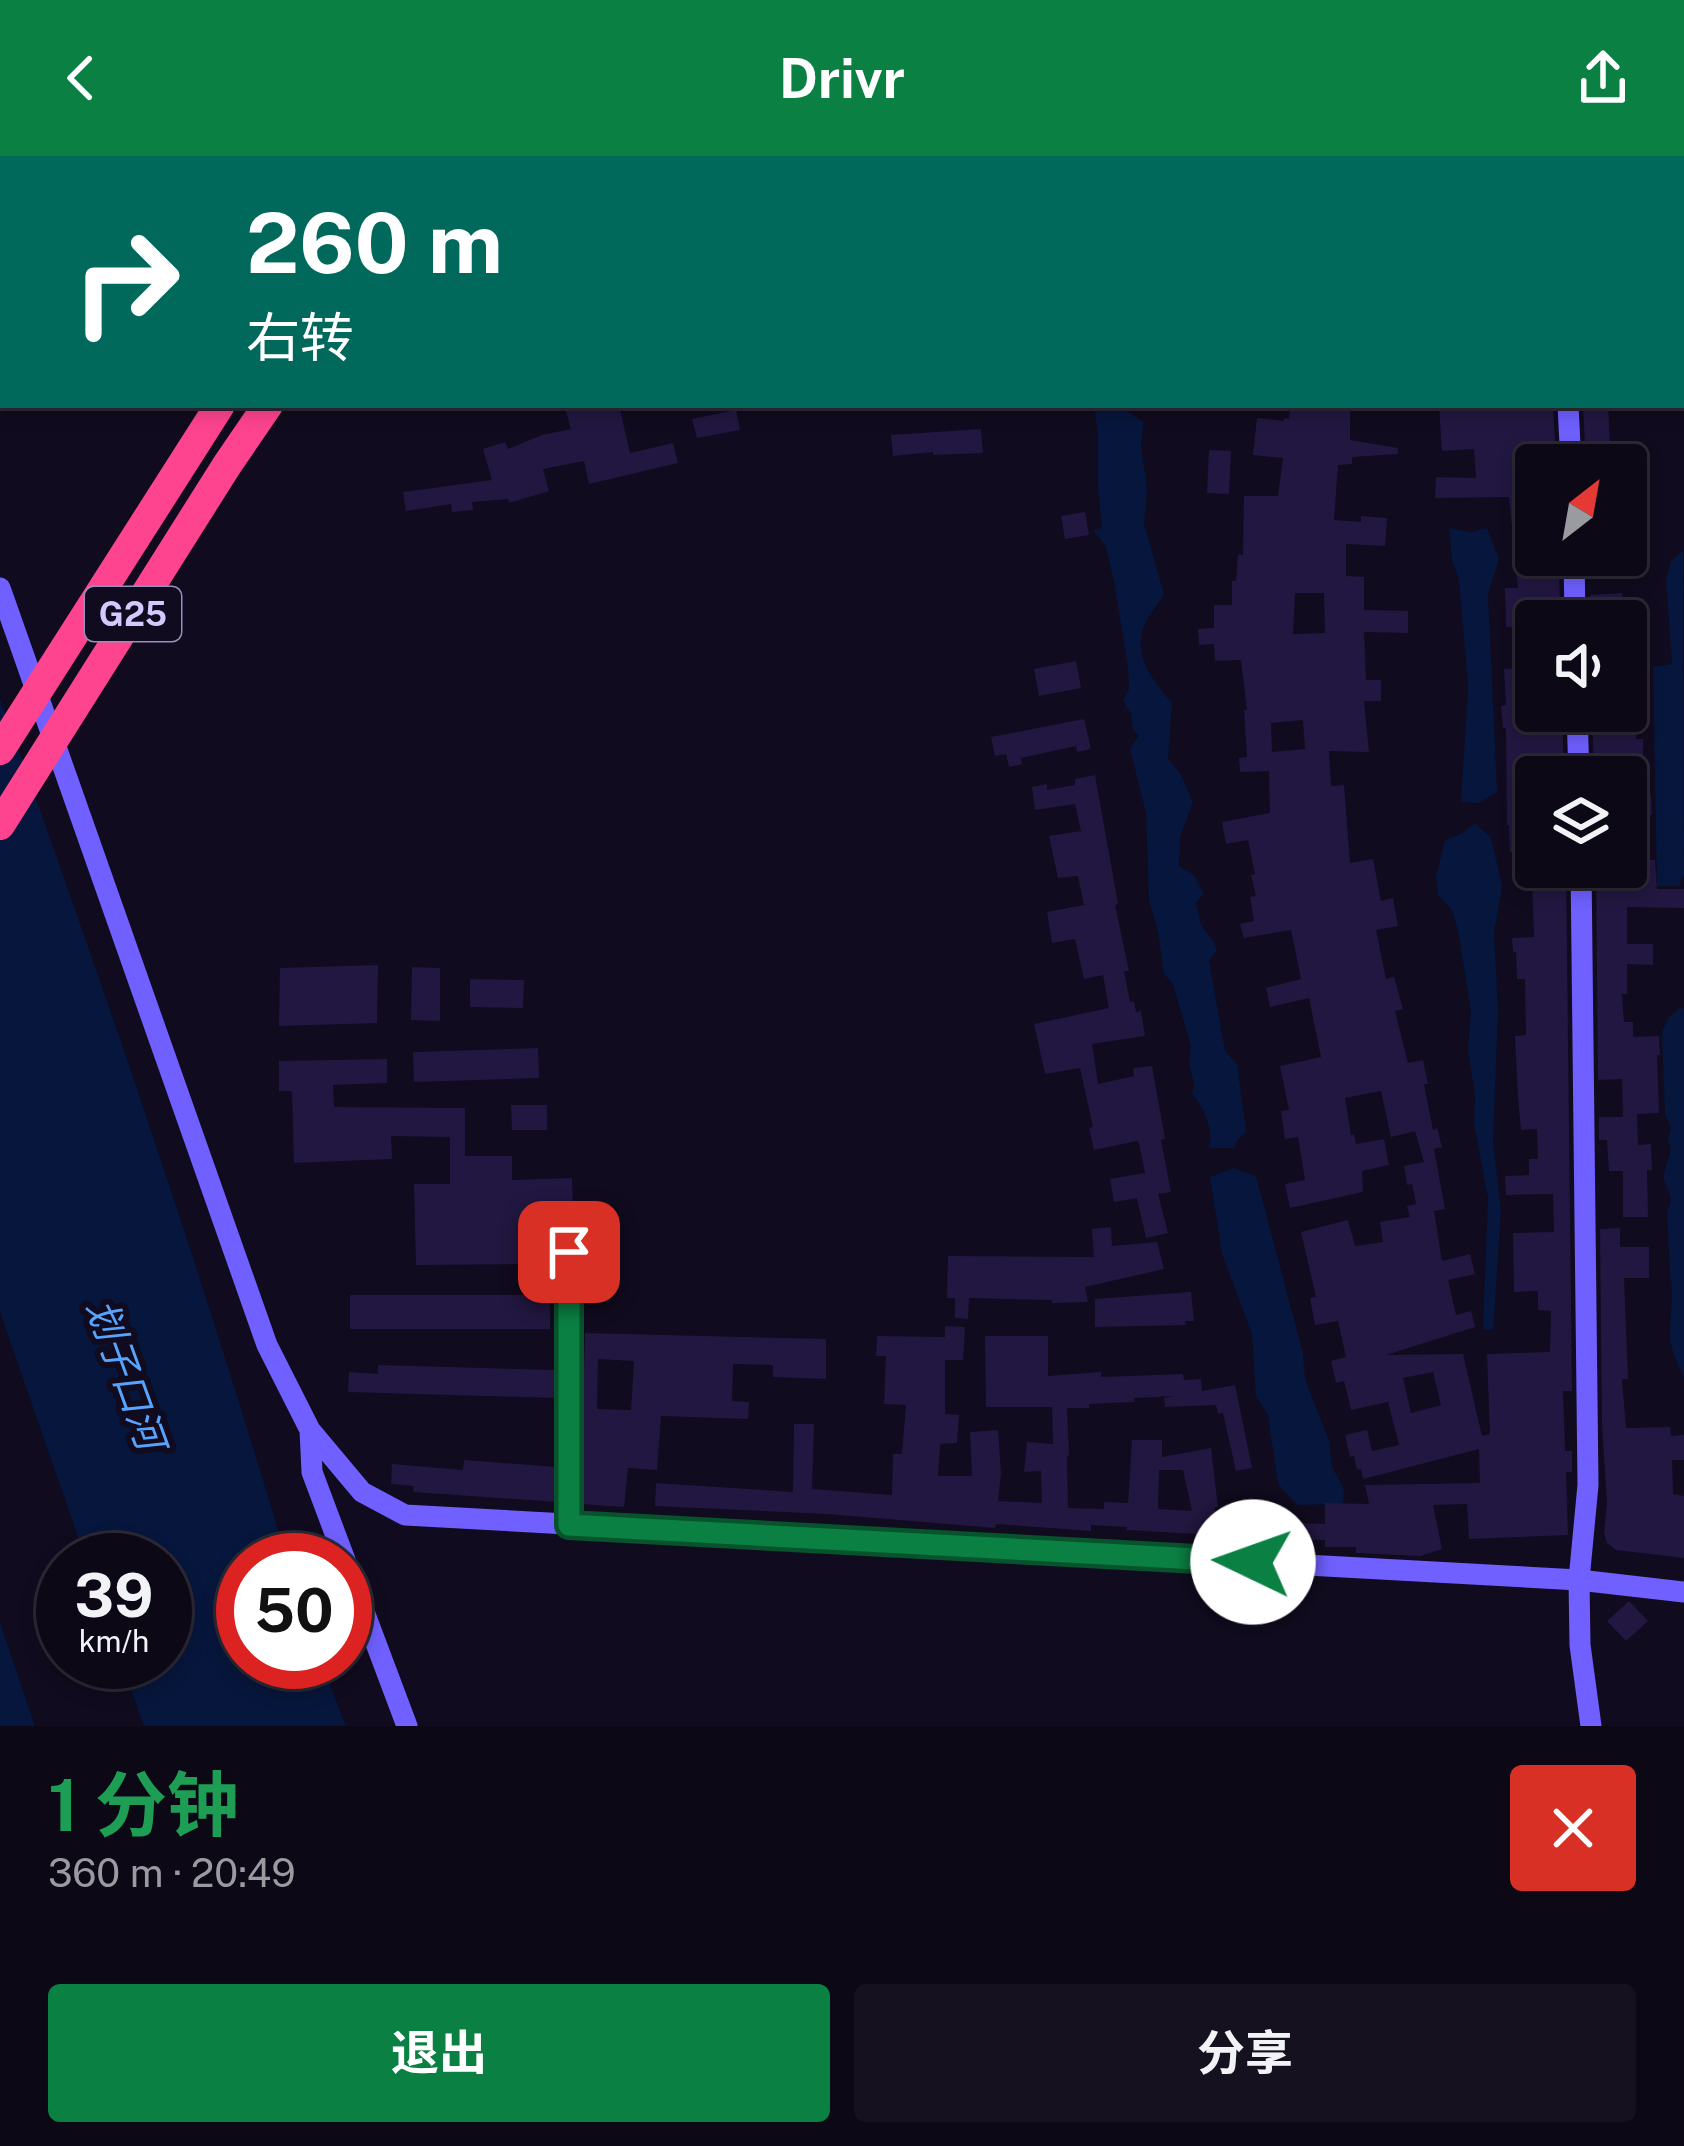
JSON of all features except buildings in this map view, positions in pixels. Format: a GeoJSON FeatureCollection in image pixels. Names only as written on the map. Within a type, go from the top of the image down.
{"type":"FeatureCollection","features":[{"type":"Feature","properties":{"kind":"highway","name":"G25"},"geometry":{"type":"LineString","coordinates":[[0,750],[218,408]]}},
{"type":"Feature","properties":{"kind":"highway","name":"G25"},"geometry":{"type":"LineString","coordinates":[[0,825],[266,408]]}},
{"type":"Feature","properties":{"kind":"main road"},"geometry":{"type":"LineString","coordinates":[[1568,408],[1570,444]]}},
{"type":"Feature","properties":{"kind":"main road"},"geometry":{"type":"LineString","coordinates":[[0,588],[267,1345],[310,1430],[362,1492],[405,1515],[1579,1580],[1684,1592]]}},
{"type":"Feature","properties":{"kind":"main road"},"geometry":{"type":"LineString","coordinates":[[1581,888],[1588,1485],[1579,1580],[1580,1645],[1591,1726]]}},
{"type":"Feature","properties":{"kind":"main road"},"geometry":{"type":"LineString","coordinates":[[310,1430],[312,1472],[335,1533]]}},
{"type":"Feature","properties":{"kind":"main road"},"geometry":{"type":"LineString","coordinates":[[372,1633],[406,1726]]}},
{"type":"Feature","properties":{"kind":"street"},"geometry":{"type":"LineString","coordinates":[[569,1252],[569,1525]]}},
{"type":"Feature","properties":{"kind":"water"},"geometry":{"type":"Polygon","coordinates":[[[1094,408],[1126,408],[1144,422],[1144,524],[1164,594],[1145,625],[1141,650],[1147,669],[1172,703],[1168,759],[1193,802],[1180,837],[1179,866],[1194,875],[1204,894],[1196,903],[1201,925],[1217,951],[1209,960],[1225,1051],[1237,1064],[1246,1131],[1235,1148],[1209,1148],[1207,1119],[1192,1094],[1191,1046],[1173,984],[1164,974],[1149,901],[1146,813],[1130,749],[1139,735],[1133,731],[1123,701],[1129,689],[1128,666],[1114,582],[1106,547],[1093,530],[1102,528],[1094,408]]]}},
{"type":"Feature","properties":{"kind":"water"},"geometry":{"type":"Polygon","coordinates":[[[1449,528],[1470,532],[1487,528],[1499,559],[1488,594],[1497,792],[1479,803],[1461,802],[1468,686],[1459,579],[1449,528]]]}},
{"type":"Feature","properties":{"kind":"water"},"geometry":{"type":"Polygon","coordinates":[[[1683,550],[1684,875],[1679,886],[1657,886],[1653,667],[1672,664],[1666,580],[1671,561],[1683,550]]]}},
{"type":"Feature","properties":{"kind":"water","name":"划子口河"},"geometry":{"type":"Polygon","coordinates":[[[0,699],[150,1127],[279,1533],[216,1533],[216,1689],[332,1689],[346,1726],[144,1726],[131,1689],[192,1689],[192,1533],[77,1533],[0,1312],[0,699]]]}},
{"type":"Feature","properties":{"kind":"water"},"geometry":{"type":"Polygon","coordinates":[[[1475,823],[1491,838],[1502,886],[1494,933],[1498,1009],[1493,1141],[1501,1211],[1493,1330],[1483,1329],[1488,1198],[1474,1124],[1468,1047],[1471,1011],[1458,930],[1452,910],[1438,895],[1436,877],[1445,840],[1475,823]]]}},
{"type":"Feature","properties":{"kind":"water"},"geometry":{"type":"Polygon","coordinates":[[[1681,1007],[1684,1378],[1670,1338],[1670,1197],[1663,1177],[1671,1127],[1665,1115],[1662,1032],[1681,1007]]]}},
{"type":"Feature","properties":{"kind":"water"},"geometry":{"type":"Polygon","coordinates":[[[1233,1168],[1256,1176],[1303,1353],[1305,1379],[1329,1441],[1332,1467],[1344,1489],[1343,1504],[1297,1505],[1278,1484],[1268,1415],[1256,1396],[1252,1334],[1222,1254],[1210,1177],[1233,1168]]]}},
{"type":"Feature","properties":{"kind":"water"},"geometry":{"type":"Polygon","coordinates":[[[0,1623],[35,1726],[0,1726],[0,1623]]]}},
{"type":"Feature","properties":{"kind":"route"},"geometry":{"type":"LineString","coordinates":[[569,1252],[569,1525],[1253,1562]]}}]}
